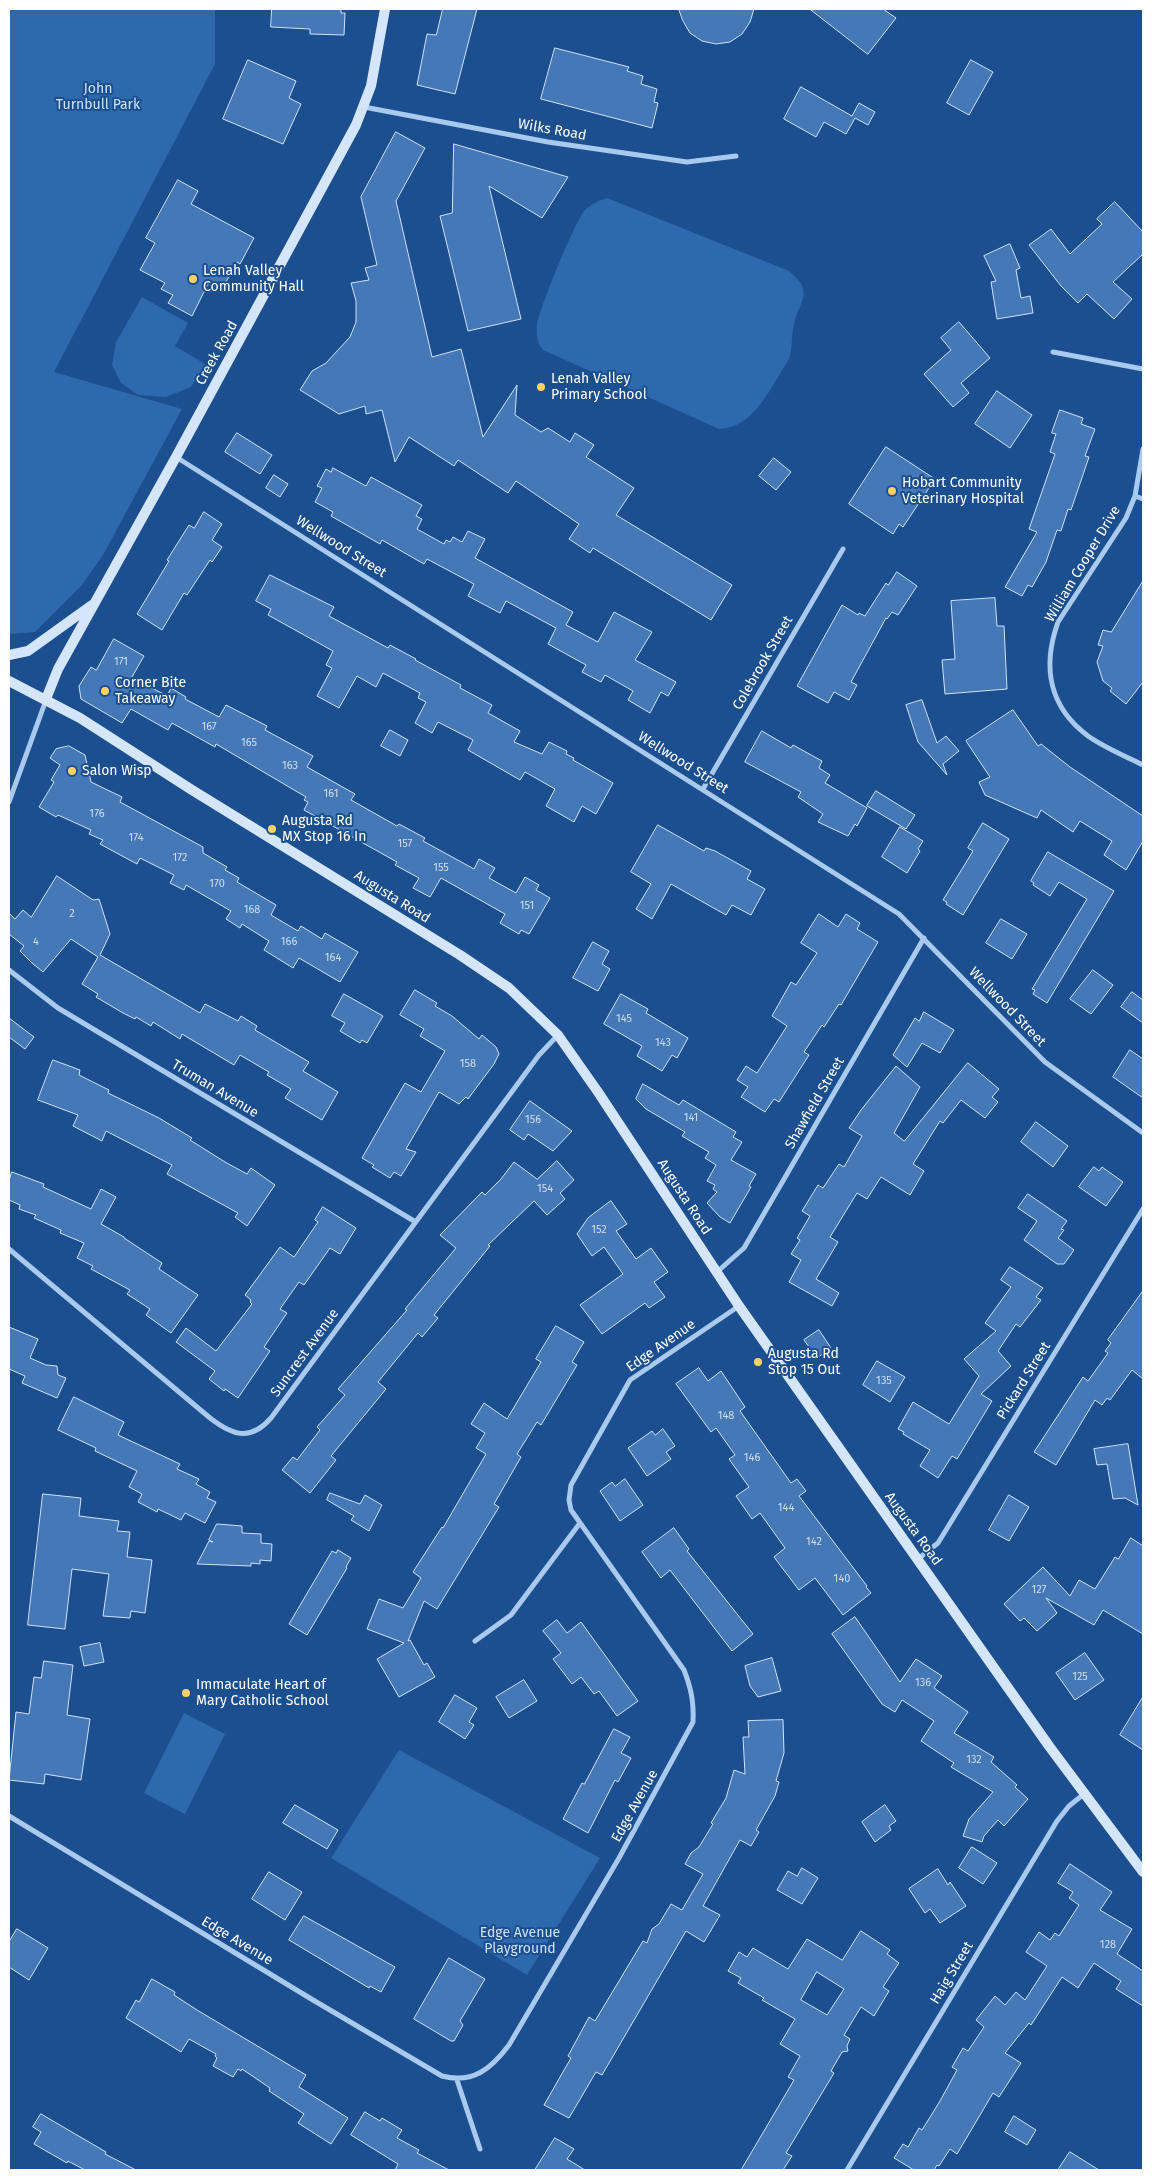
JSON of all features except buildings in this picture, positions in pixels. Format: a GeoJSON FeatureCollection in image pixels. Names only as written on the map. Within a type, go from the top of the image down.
{"type":"FeatureCollection","features":[{"type":"Feature","properties":{"kind":"main road","name":"Creek Road"},"geometry":{"type":"LineString","coordinates":[[46,699],[58,669],[317,199],[364,107],[375,68],[385,9]]}},
{"type":"Feature","properties":{"kind":"main road"},"geometry":{"type":"LineString","coordinates":[[9,655],[28,651],[96,602]]}},
{"type":"Feature","properties":{"kind":"main road","name":"Augusta Road"},"geometry":{"type":"LineString","coordinates":[[9,681],[80,718],[192,790],[460,955],[509,988],[558,1035],[598,1092],[738,1306],[1084,1794],[1143,1872]]}},
{"type":"Feature","properties":{"kind":"street","name":"Wilks Road"},"geometry":{"type":"LineString","coordinates":[[364,107],[548,142],[687,162],[736,156]]}},
{"type":"Feature","properties":{"kind":"street"},"geometry":{"type":"LineString","coordinates":[[1052,352],[1143,369]]}},
{"type":"Feature","properties":{"kind":"street","name":"William Cooper Drive"},"geometry":{"type":"LineString","coordinates":[[1143,449],[1135,496],[1126,518],[1058,622],[1052,640],[1049,662],[1052,684],[1060,706],[1072,723],[1090,737],[1143,765]]}},
{"type":"Feature","properties":{"kind":"street","name":"Wellwood Street"},"geometry":{"type":"LineString","coordinates":[[176,457],[885,904],[899,914],[924,938],[1045,1062],[1143,1134]]}},
{"type":"Feature","properties":{"kind":"street"},"geometry":{"type":"LineString","coordinates":[[1135,496],[1143,499]]}},
{"type":"Feature","properties":{"kind":"street","name":"Colebrook Street"},"geometry":{"type":"LineString","coordinates":[[703,789],[843,549]]}},
{"type":"Feature","properties":{"kind":"street"},"geometry":{"type":"LineString","coordinates":[[9,802],[46,699]]}},
{"type":"Feature","properties":{"kind":"street","name":"Shawfield Street"},"geometry":{"type":"LineString","coordinates":[[717,1272],[744,1248],[924,938]]}},
{"type":"Feature","properties":{"kind":"street","name":"Truman Avenue"},"geometry":{"type":"LineString","coordinates":[[9,970],[58,1008],[414,1221]]}},
{"type":"Feature","properties":{"kind":"street","name":"Suncrest Avenue"},"geometry":{"type":"LineString","coordinates":[[9,1249],[224,1429],[238,1434],[252,1433],[263,1428],[271,1418],[414,1221],[539,1055],[558,1035]]}},
{"type":"Feature","properties":{"kind":"street","name":"Pickard Street"},"geometry":{"type":"LineString","coordinates":[[918,1559],[938,1542],[1143,1209]]}},
{"type":"Feature","properties":{"kind":"street","name":"Edge Avenue"},"geometry":{"type":"LineString","coordinates":[[9,1816],[442,2076],[457,2080],[472,2076],[486,2068],[499,2058],[509,2045],[619,1858],[693,1722],[693,1696],[684,1670],[571,1510],[569,1500],[571,1485],[630,1380],[738,1306]]}},
{"type":"Feature","properties":{"kind":"street"},"geometry":{"type":"LineString","coordinates":[[475,1641],[510,1615],[580,1523]]}},
{"type":"Feature","properties":{"kind":"street","name":"Haig Street"},"geometry":{"type":"LineString","coordinates":[[847,2170],[1057,1821],[1084,1794]]}},
{"type":"Feature","properties":{"kind":"street"},"geometry":{"type":"LineString","coordinates":[[457,2080],[480,2149]]}},
{"type":"Feature","properties":{"kind":"green space","name":"John Turnbull Park"},"geometry":{"type":"Polygon","coordinates":[[[9,9],[215,9],[215,64],[54,372],[182,409],[103,555],[82,585],[35,632],[9,634],[9,9]]]}},
{"type":"Feature","properties":{"kind":"green space"},"geometry":{"type":"Polygon","coordinates":[[[607,198],[789,271],[802,285],[804,297],[794,324],[789,359],[761,404],[743,421],[732,427],[719,429],[543,350],[541,347],[537,332],[539,316],[550,285],[579,218],[589,206],[607,198]]]}},
{"type":"Feature","properties":{"kind":"green space"},"geometry":{"type":"Polygon","coordinates":[[[142,297],[188,323],[175,346],[205,364],[191,387],[166,397],[138,395],[121,383],[112,365],[116,342],[142,297]]]}},
{"type":"Feature","properties":{"kind":"green space"},"geometry":{"type":"Polygon","coordinates":[[[184,1713],[225,1734],[185,1814],[144,1793],[184,1713]]]}},
{"type":"Feature","properties":{"kind":"green space","name":"Edge Avenue Playground"},"geometry":{"type":"Polygon","coordinates":[[[399,1750],[600,1858],[527,1975],[331,1858],[399,1750]]]}},
{"type":"Feature","properties":{"kind":"place","name":"Lenah Valley Community Hall"},"geometry":{"type":"Point","coordinates":[193,279]}},
{"type":"Feature","properties":{"kind":"place","name":"Lenah Valley Primary School"},"geometry":{"type":"Point","coordinates":[541,387]}},
{"type":"Feature","properties":{"kind":"place","name":"Hobart Community Veterinary Hospital"},"geometry":{"type":"Point","coordinates":[892,491]}},
{"type":"Feature","properties":{"kind":"place","name":"Corner Bite Takeaway"},"geometry":{"type":"Point","coordinates":[105,691]}},
{"type":"Feature","properties":{"kind":"place","name":"Salon Wisp"},"geometry":{"type":"Point","coordinates":[72,771]}},
{"type":"Feature","properties":{"kind":"place","name":"Augusta Rd MX Stop 16 In"},"geometry":{"type":"Point","coordinates":[272,829]}},
{"type":"Feature","properties":{"kind":"place","name":"Augusta Rd Stop 15 Out"},"geometry":{"type":"Point","coordinates":[758,1362]}},
{"type":"Feature","properties":{"kind":"place","name":"Immaculate Heart of Mary Catholic School"},"geometry":{"type":"Point","coordinates":[186,1693]}}]}
